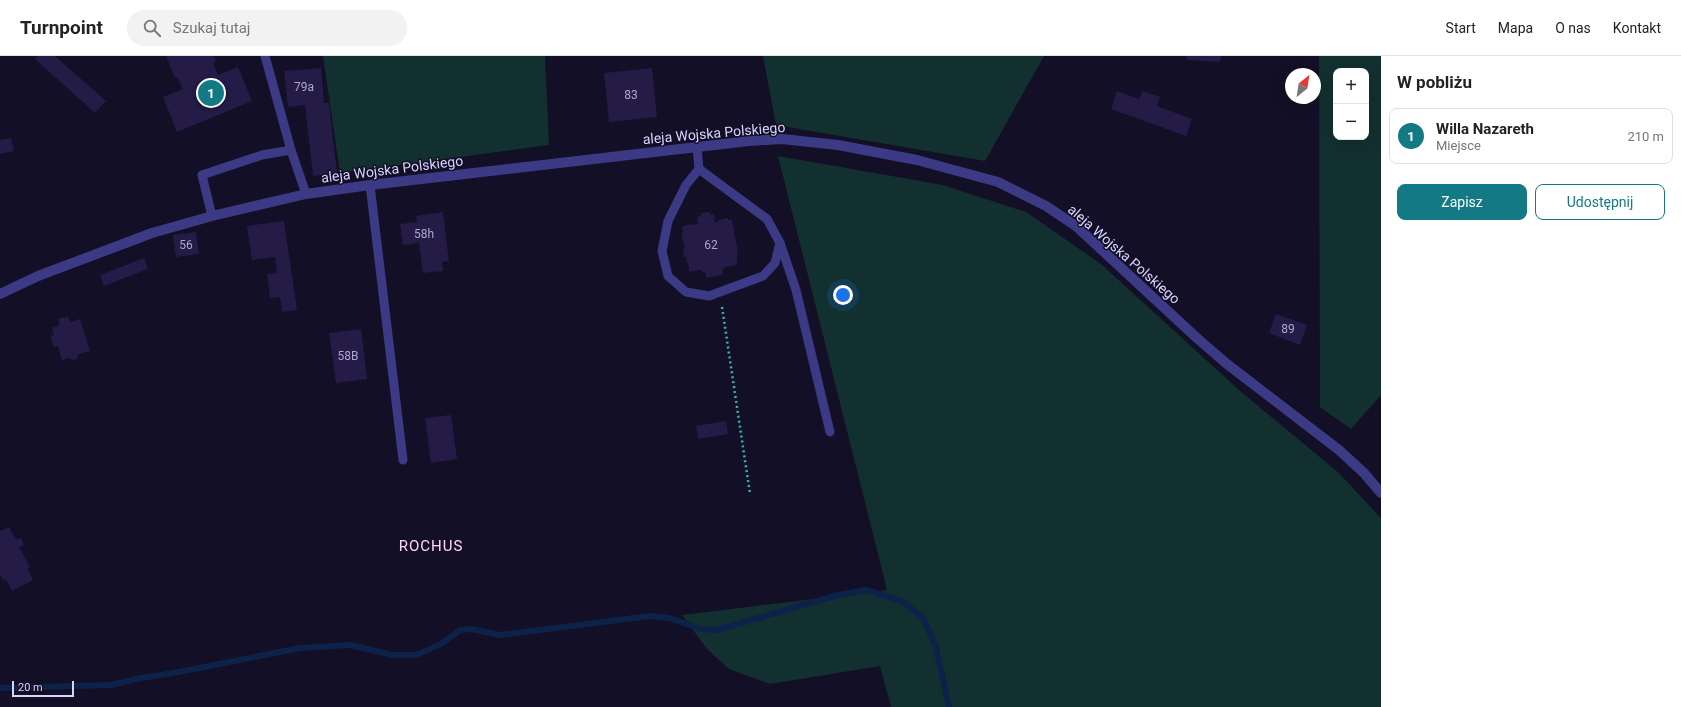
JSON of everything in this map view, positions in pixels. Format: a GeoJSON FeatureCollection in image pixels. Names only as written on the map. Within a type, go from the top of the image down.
{"type":"FeatureCollection","features":[{"type":"Feature","properties":{"kind":"street","name":"aleja Wojska Polskiego"},"geometry":{"type":"LineString","coordinates":[[0,294],[38,276],[152,233],[212,216],[306,194],[370,185],[697,147],[782,139],[838,145],[917,160],[998,182],[1039,203],[1076,226],[1209,349],[1339,450],[1364,473],[1381,493]]}},
{"type":"Feature","properties":{"kind":"lane"},"geometry":{"type":"LineString","coordinates":[[265,56],[291,150],[306,194]]}},
{"type":"Feature","properties":{"kind":"lane"},"geometry":{"type":"LineString","coordinates":[[697,147],[699,169],[686,185],[668,221],[662,251],[668,276],[686,292],[709,296],[763,276],[776,263],[780,243]]}},
{"type":"Feature","properties":{"kind":"lane"},"geometry":{"type":"LineString","coordinates":[[212,216],[202,175],[262,155],[291,150]]}},
{"type":"Feature","properties":{"kind":"lane"},"geometry":{"type":"LineString","coordinates":[[699,169],[767,219],[780,243],[796,290],[830,432]]}},
{"type":"Feature","properties":{"kind":"lane"},"geometry":{"type":"LineString","coordinates":[[370,185],[403,460]]}},
{"type":"Feature","properties":{"kind":"path"},"geometry":{"type":"LineString","coordinates":[[720,292],[750,494]]}},
{"type":"Feature","properties":{"kind":"green space"},"geometry":{"type":"Polygon","coordinates":[[[323,56],[545,56],[549,145],[340,173],[323,56]]]}},
{"type":"Feature","properties":{"kind":"green space"},"geometry":{"type":"Polygon","coordinates":[[[763,56],[1044,56],[985,161],[776,125],[763,56]]]}},
{"type":"Feature","properties":{"kind":"green space"},"geometry":{"type":"Polygon","coordinates":[[[1319,56],[1381,56],[1381,395],[1351,429],[1320,407],[1319,104],[1321,104],[1321,68],[1319,68],[1319,56]]]}},
{"type":"Feature","properties":{"kind":"green space"},"geometry":{"type":"Polygon","coordinates":[[[778,156],[943,185],[1026,212],[1101,264],[1239,390],[1339,473],[1381,518],[1381,707],[891,707],[880,666],[770,684],[729,669],[707,649],[682,615],[887,590],[778,156]]]}},
{"type":"Feature","properties":{"kind":"building"},"geometry":{"type":"Polygon","coordinates":[[[38,56],[55,56],[106,101],[95,113],[35,59],[38,56]]]}},
{"type":"Feature","properties":{"kind":"building"},"geometry":{"type":"Polygon","coordinates":[[[166,56],[214,56],[216,62],[213,63],[218,75],[238,67],[252,101],[177,132],[163,97],[183,89],[177,77],[175,78],[166,56]]]}},
{"type":"Feature","properties":{"kind":"building"},"geometry":{"type":"Polygon","coordinates":[[[1187,56],[1221,56],[1220,62],[1187,60],[1187,56]]]}},
{"type":"Feature","properties":{"kind":"building"},"geometry":{"type":"Polygon","coordinates":[[[321,68],[324,103],[329,103],[337,173],[313,176],[305,105],[288,107],[284,71],[321,68]]]}},
{"type":"Feature","properties":{"kind":"building"},"geometry":{"type":"Polygon","coordinates":[[[652,68],[657,117],[609,122],[604,73],[652,68]]]}},
{"type":"Feature","properties":{"kind":"building"},"geometry":{"type":"Polygon","coordinates":[[[1117,91],[1139,99],[1143,91],[1160,97],[1157,106],[1192,119],[1186,136],[1111,109],[1117,91]]]}},
{"type":"Feature","properties":{"kind":"building"},"geometry":{"type":"Polygon","coordinates":[[[11,138],[14,151],[0,154],[0,140],[11,138]]]}},
{"type":"Feature","properties":{"kind":"building"},"geometry":{"type":"Polygon","coordinates":[[[443,212],[449,261],[442,262],[443,271],[423,273],[419,243],[403,245],[400,224],[417,222],[416,216],[443,212]]]}},
{"type":"Feature","properties":{"kind":"building"},"geometry":{"type":"Polygon","coordinates":[[[710,212],[710,215],[714,214],[715,222],[728,218],[728,220],[732,220],[738,252],[737,265],[724,267],[725,269],[722,269],[723,275],[706,278],[705,272],[702,272],[702,270],[689,272],[686,257],[684,257],[683,248],[685,248],[681,233],[683,233],[682,227],[685,225],[698,224],[697,217],[701,216],[700,213],[710,212]]]}},
{"type":"Feature","properties":{"kind":"building"},"geometry":{"type":"Polygon","coordinates":[[[284,221],[297,310],[282,312],[280,297],[270,298],[267,274],[277,273],[275,257],[252,260],[247,226],[284,221]]]}},
{"type":"Feature","properties":{"kind":"building"},"geometry":{"type":"Polygon","coordinates":[[[196,232],[199,254],[176,257],[173,235],[196,232]]]}},
{"type":"Feature","properties":{"kind":"building"},"geometry":{"type":"Polygon","coordinates":[[[144,258],[148,269],[104,286],[100,275],[144,258]]]}},
{"type":"Feature","properties":{"kind":"building"},"geometry":{"type":"Polygon","coordinates":[[[1276,314],[1307,325],[1300,345],[1269,333],[1276,314]]]}},
{"type":"Feature","properties":{"kind":"building"},"geometry":{"type":"Polygon","coordinates":[[[68,316],[70,322],[80,319],[90,351],[79,354],[77,359],[73,360],[68,358],[62,360],[58,346],[54,347],[50,336],[54,335],[52,328],[60,325],[58,319],[68,316]]]}},
{"type":"Feature","properties":{"kind":"building"},"geometry":{"type":"Polygon","coordinates":[[[361,329],[367,379],[336,383],[329,333],[361,329]]]}},
{"type":"Feature","properties":{"kind":"building"},"geometry":{"type":"Polygon","coordinates":[[[451,415],[457,459],[431,463],[425,418],[451,415]]]}},
{"type":"Feature","properties":{"kind":"building"},"geometry":{"type":"Polygon","coordinates":[[[726,421],[728,434],[698,439],[696,426],[726,421]]]}},
{"type":"Feature","properties":{"kind":"building"},"geometry":{"type":"Polygon","coordinates":[[[9,527],[16,540],[21,538],[24,545],[19,547],[30,567],[27,568],[33,580],[12,591],[6,579],[3,580],[0,574],[0,531],[9,527]]]}},
{"type":"Feature","properties":{"kind":"waterway"},"geometry":{"type":"LineString","coordinates":[[0,688],[111,685],[300,648],[350,645],[392,655],[416,655],[441,644],[460,630],[471,629],[500,635],[649,616],[669,618],[701,629],[717,630],[838,595],[866,590],[905,603],[923,618],[936,647],[949,707]]}},
{"type":"Feature","properties":{"kind":"place","name":"Willa Nazareth"},"geometry":{"type":"Point","coordinates":[211,93]}},
{"type":"Feature","properties":{"kind":"district","name":"ROCHUS"},"geometry":{"type":"Point","coordinates":[431,546]}}]}
